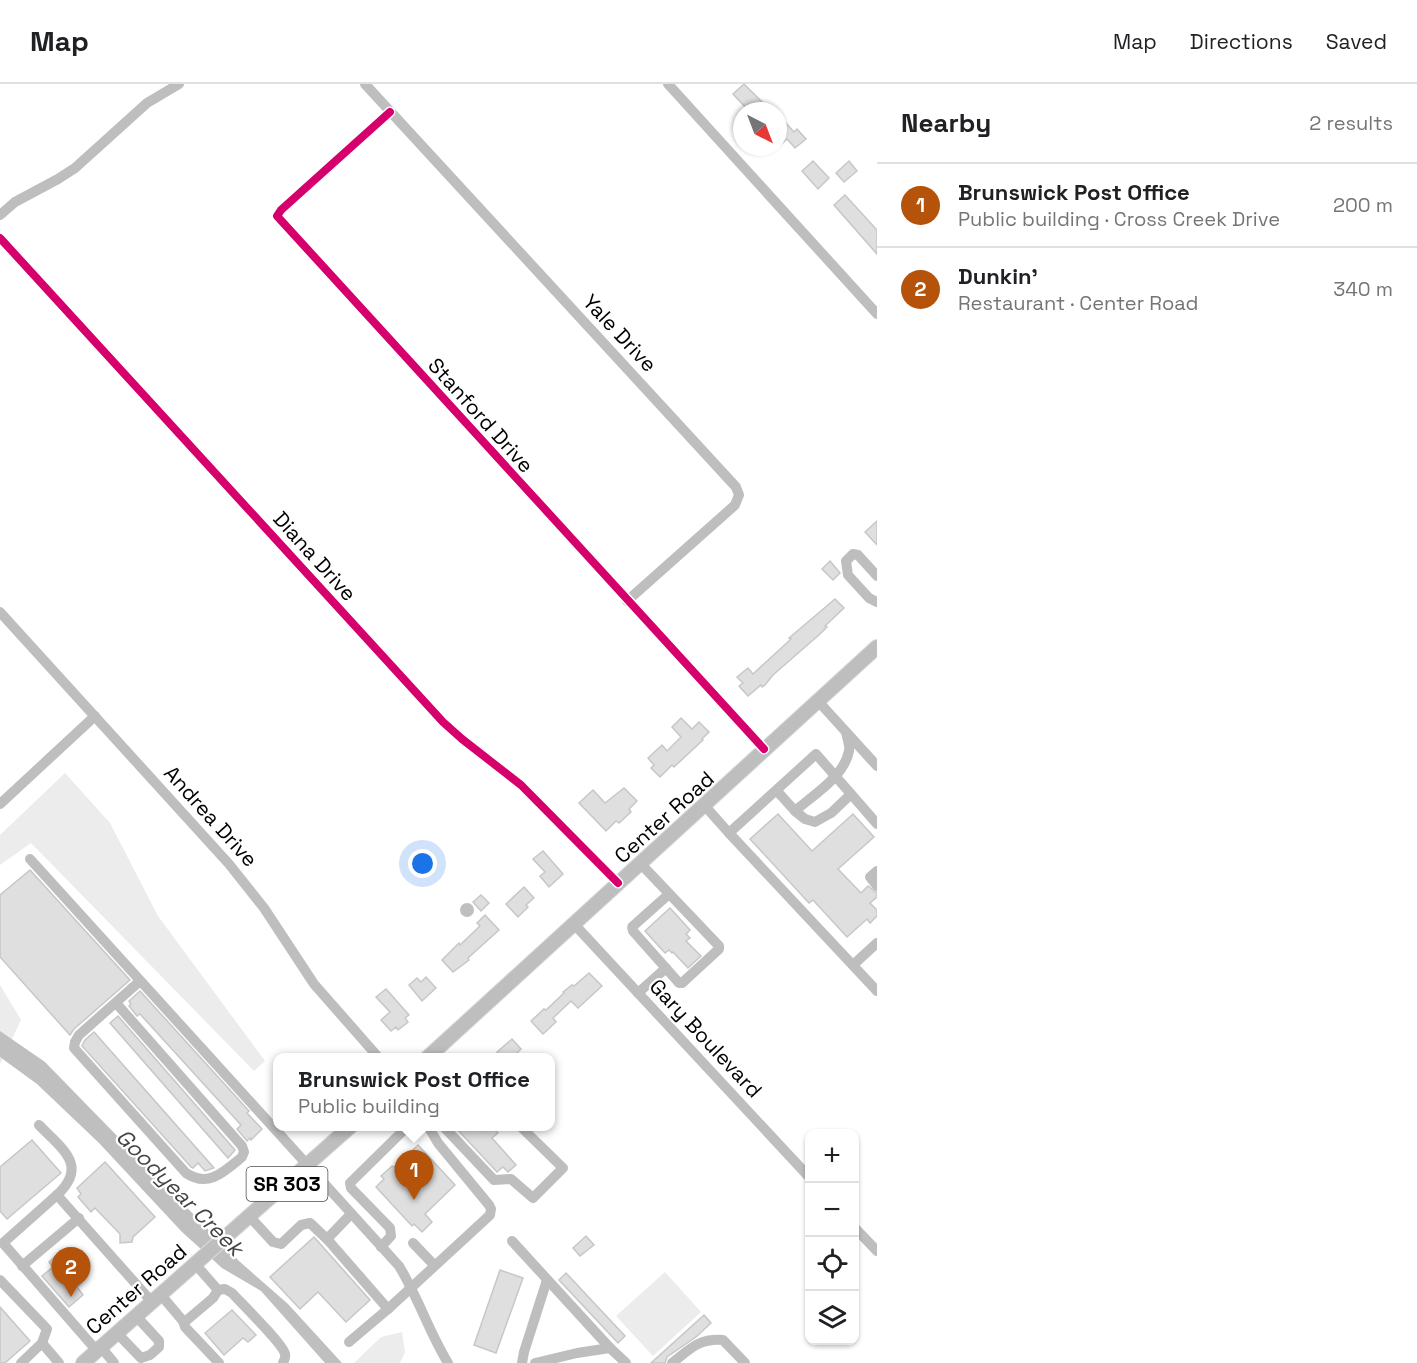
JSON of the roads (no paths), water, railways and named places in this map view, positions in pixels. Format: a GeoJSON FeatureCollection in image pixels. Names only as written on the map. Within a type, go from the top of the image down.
{"type":"FeatureCollection","features":[{"type":"Feature","properties":{"kind":"main road","name":"Center Road"},"geometry":{"type":"LineString","coordinates":[[433,1053],[877,646]]}},
{"type":"Feature","properties":{"kind":"main road","name":"Center Road"},"geometry":{"type":"LineString","coordinates":[[83,1363],[346,1131]]}},
{"type":"Feature","properties":{"kind":"street"},"geometry":{"type":"LineString","coordinates":[[0,215],[15,202],[75,168],[147,103],[178,84]]}},
{"type":"Feature","properties":{"kind":"street","name":"Yale Drive"},"geometry":{"type":"LineString","coordinates":[[365,84],[735,487],[739,495],[735,505],[627,601]]}},
{"type":"Feature","properties":{"kind":"street"},"geometry":{"type":"LineString","coordinates":[[668,84],[877,314]]}},
{"type":"Feature","properties":{"kind":"street","name":"Stanford Drive"},"geometry":{"type":"LineString","coordinates":[[390,112],[280,210],[277,216],[764,749]]}},
{"type":"Feature","properties":{"kind":"street","name":"Diana Drive"},"geometry":{"type":"LineString","coordinates":[[0,238],[443,722],[462,740],[521,785],[618,883]]}},
{"type":"Feature","properties":{"kind":"street"},"geometry":{"type":"LineString","coordinates":[[877,576],[858,555],[853,554],[846,561],[848,575],[869,598],[877,602]]}},
{"type":"Feature","properties":{"kind":"street","name":"Andrea Drive"},"geometry":{"type":"LineString","coordinates":[[0,612],[229,864],[264,908],[314,984],[375,1053]]}},
{"type":"Feature","properties":{"kind":"street"},"geometry":{"type":"LineString","coordinates":[[818,701],[877,766]]}},
{"type":"Feature","properties":{"kind":"street"},"geometry":{"type":"LineString","coordinates":[[0,804],[95,716]]}},
{"type":"Feature","properties":{"kind":"street"},"geometry":{"type":"LineString","coordinates":[[795,811],[836,775],[844,764],[849,749],[846,732]]}},
{"type":"Feature","properties":{"kind":"street"},"geometry":{"type":"LineString","coordinates":[[729,833],[816,754],[877,824]]}},
{"type":"Feature","properties":{"kind":"street"},"geometry":{"type":"LineString","coordinates":[[777,791],[795,811],[805,819],[815,822],[831,813],[850,794]]}},
{"type":"Feature","properties":{"kind":"street"},"geometry":{"type":"LineString","coordinates":[[704,805],[877,991]]}},
{"type":"Feature","properties":{"kind":"street"},"geometry":{"type":"LineString","coordinates":[[30,859],[273,1126]]}},
{"type":"Feature","properties":{"kind":"street"},"geometry":{"type":"LineString","coordinates":[[640,863],[719,946],[719,949],[682,983],[666,968],[632,927],[669,894]]}},
{"type":"Feature","properties":{"kind":"street"},"geometry":{"type":"LineString","coordinates":[[877,871],[870,877],[877,886]]}},
{"type":"Feature","properties":{"kind":"street","name":"Gary Boulevard"},"geometry":{"type":"LineString","coordinates":[[573,924],[805,1173]]}},
{"type":"Feature","properties":{"kind":"street"},"geometry":{"type":"LineString","coordinates":[[852,965],[877,943]]}},
{"type":"Feature","properties":{"kind":"street"},"geometry":{"type":"LineString","coordinates":[[638,993],[666,968]]}},
{"type":"Feature","properties":{"kind":"street"},"geometry":{"type":"LineString","coordinates":[[116,1003],[242,1146],[244,1152],[242,1157],[216,1176],[203,1180],[195,1179],[186,1173],[74,1048],[79,1035],[140,981]]}},
{"type":"Feature","properties":{"kind":"street"},"geometry":{"type":"LineString","coordinates":[[39,1125],[73,1163],[70,1179],[66,1187],[3,1243],[114,1363]]}},
{"type":"Feature","properties":{"kind":"street"},"geometry":{"type":"LineString","coordinates":[[278,1131],[399,1266],[411,1286],[437,1346],[448,1363]]}},
{"type":"Feature","properties":{"kind":"street"},"geometry":{"type":"LineString","coordinates":[[381,1247],[391,1236],[390,1228],[351,1188],[350,1183],[403,1131]]}},
{"type":"Feature","properties":{"kind":"street"},"geometry":{"type":"LineString","coordinates":[[349,1342],[490,1215],[489,1205],[438,1143],[431,1131]]}},
{"type":"Feature","properties":{"kind":"street"},"geometry":{"type":"LineString","coordinates":[[448,1131],[494,1180],[511,1179],[533,1198],[563,1168],[525,1131]]}},
{"type":"Feature","properties":{"kind":"street"},"geometry":{"type":"LineString","coordinates":[[57,1195],[157,1298],[183,1321],[185,1327],[219,1363]]}},
{"type":"Feature","properties":{"kind":"street"},"geometry":{"type":"LineString","coordinates":[[327,1239],[351,1214]]}},
{"type":"Feature","properties":{"kind":"street"},"geometry":{"type":"LineString","coordinates":[[250,1217],[273,1242],[281,1244],[301,1225],[310,1224],[327,1239],[388,1309]]}},
{"type":"Feature","properties":{"kind":"street"},"geometry":{"type":"LineString","coordinates":[[22,1266],[79,1218]]}},
{"type":"Feature","properties":{"kind":"street"},"geometry":{"type":"LineString","coordinates":[[859,1231],[877,1251]]}},
{"type":"Feature","properties":{"kind":"street"},"geometry":{"type":"LineString","coordinates":[[512,1241],[626,1363]]}},
{"type":"Feature","properties":{"kind":"street"},"geometry":{"type":"LineString","coordinates":[[413,1243],[434,1265]]}},
{"type":"Feature","properties":{"kind":"street"},"geometry":{"type":"LineString","coordinates":[[201,1260],[218,1290]]}},
{"type":"Feature","properties":{"kind":"street"},"geometry":{"type":"LineString","coordinates":[[0,1280],[46,1329],[42,1343],[21,1363]]}},
{"type":"Feature","properties":{"kind":"street"},"geometry":{"type":"LineString","coordinates":[[522,1363],[547,1280]]}},
{"type":"Feature","properties":{"kind":"street"},"geometry":{"type":"LineString","coordinates":[[183,1321],[213,1298],[218,1290],[225,1289],[232,1293],[285,1352],[283,1363]]}},
{"type":"Feature","properties":{"kind":"street"},"geometry":{"type":"LineString","coordinates":[[117,1333],[141,1358],[159,1347],[159,1341],[136,1316]]}},
{"type":"Feature","properties":{"kind":"street"},"geometry":{"type":"LineString","coordinates":[[672,1363],[700,1342],[711,1339],[723,1340],[745,1363]]}},
{"type":"Feature","properties":{"kind":"street"},"geometry":{"type":"LineString","coordinates":[[42,1343],[59,1363]]}},
{"type":"Feature","properties":{"kind":"street"},"geometry":{"type":"LineString","coordinates":[[535,1363],[610,1348]]}},
{"type":"Feature","properties":{"kind":"place","name":"Brunswick Post Office"},"geometry":{"type":"Point","coordinates":[414,1200]}},
{"type":"Feature","properties":{"kind":"place","name":"Dunkin'"},"geometry":{"type":"Point","coordinates":[71,1297]}},
{"type":"Feature","properties":{"kind":"water label","name":"Goodyear Creek"},"geometry":{"type":"Point","coordinates":[180,1192]}}]}
